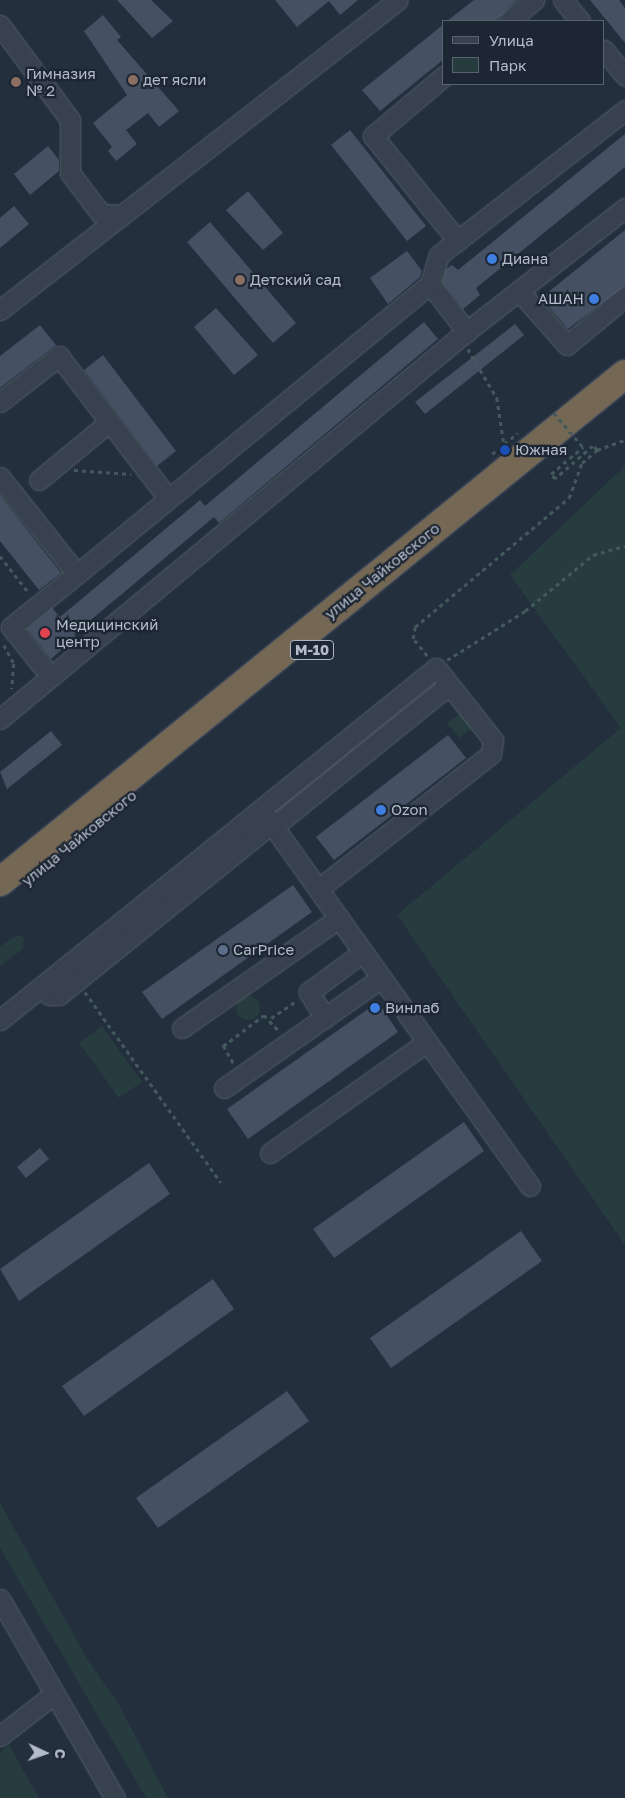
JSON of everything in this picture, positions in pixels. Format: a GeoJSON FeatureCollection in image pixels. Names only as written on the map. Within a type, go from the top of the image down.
{"type":"FeatureCollection","features":[{"type":"Feature","properties":{"kind":"highway","name":"улица Чайковского"},"geometry":{"type":"LineString","coordinates":[[0,882],[625,374]]}},
{"type":"Feature","properties":{"kind":"highway","name":"улица Чайковского"},"geometry":{"type":"LineString","coordinates":[[0,902],[625,398]]}},
{"type":"Feature","properties":{"kind":"street"},"geometry":{"type":"LineString","coordinates":[[0,310],[398,0]]}},
{"type":"Feature","properties":{"kind":"street"},"geometry":{"type":"LineString","coordinates":[[510,20],[534,0]]}},
{"type":"Feature","properties":{"kind":"street"},"geometry":{"type":"LineString","coordinates":[[563,0],[579,20]]}},
{"type":"Feature","properties":{"kind":"street"},"geometry":{"type":"LineString","coordinates":[[0,25],[70,120],[70,173],[102,214],[120,215]]}},
{"type":"Feature","properties":{"kind":"street"},"geometry":{"type":"LineString","coordinates":[[605,51],[625,76]]}},
{"type":"Feature","properties":{"kind":"street"},"geometry":{"type":"LineString","coordinates":[[442,78],[373,136],[458,241]]}},
{"type":"Feature","properties":{"kind":"street"},"geometry":{"type":"LineString","coordinates":[[51,677],[11,627],[430,284],[439,254],[625,110]]}},
{"type":"Feature","properties":{"kind":"street"},"geometry":{"type":"LineString","coordinates":[[0,719],[463,335],[625,208]]}},
{"type":"Feature","properties":{"kind":"street"},"geometry":{"type":"LineString","coordinates":[[430,284],[463,335]]}},
{"type":"Feature","properties":{"kind":"street"},"geometry":{"type":"LineString","coordinates":[[519,291],[566,345],[625,297]]}},
{"type":"Feature","properties":{"kind":"street"},"geometry":{"type":"LineString","coordinates":[[0,402],[59,356],[168,498]]}},
{"type":"Feature","properties":{"kind":"street"},"geometry":{"type":"LineString","coordinates":[[46,474],[109,422]]}},
{"type":"Feature","properties":{"kind":"street"},"geometry":{"type":"LineString","coordinates":[[0,477],[76,574]]}},
{"type":"Feature","properties":{"kind":"street"},"geometry":{"type":"LineString","coordinates":[[42,986],[54,997],[77,981],[268,820],[436,668],[493,740],[491,754],[318,889]]}},
{"type":"Feature","properties":{"kind":"street"},"geometry":{"type":"LineString","coordinates":[[0,1020],[42,986],[449,684]]}},
{"type":"Feature","properties":{"kind":"street"},"geometry":{"type":"LineString","coordinates":[[268,820],[530,1186]]}},
{"type":"Feature","properties":{"kind":"street"},"geometry":{"type":"LineString","coordinates":[[182,1028],[339,918]]}},
{"type":"Feature","properties":{"kind":"street"},"geometry":{"type":"LineString","coordinates":[[325,1018],[309,992],[363,952]]}},
{"type":"Feature","properties":{"kind":"street"},"geometry":{"type":"LineString","coordinates":[[224,1088],[381,978]]}},
{"type":"Feature","properties":{"kind":"street"},"geometry":{"type":"LineString","coordinates":[[270,1153],[427,1042]]}},
{"type":"Feature","properties":{"kind":"street"},"geometry":{"type":"LineString","coordinates":[[0,1599],[115,1798]]}},
{"type":"Feature","properties":{"kind":"street"},"geometry":{"type":"LineString","coordinates":[[0,1736],[54,1694]]}},
{"type":"Feature","properties":{"kind":"path"},"geometry":{"type":"LineString","coordinates":[[463,335],[493,386],[504,444]]}},
{"type":"Feature","properties":{"kind":"path"},"geometry":{"type":"LineString","coordinates":[[554,413],[583,447],[551,474],[555,479],[593,446],[597,450]]}},
{"type":"Feature","properties":{"kind":"path"},"geometry":{"type":"LineString","coordinates":[[625,440],[597,450],[582,463],[569,498],[415,627],[413,639],[436,668],[525,611],[592,555],[625,546]]}},
{"type":"Feature","properties":{"kind":"path"},"geometry":{"type":"LineString","coordinates":[[46,474],[150,476]]}},
{"type":"Feature","properties":{"kind":"path"},"geometry":{"type":"LineString","coordinates":[[0,556],[30,593],[44,599]]}},
{"type":"Feature","properties":{"kind":"path"},"geometry":{"type":"LineString","coordinates":[[0,640],[14,664],[15,679],[6,698]]}},
{"type":"Feature","properties":{"kind":"path"},"geometry":{"type":"LineString","coordinates":[[77,981],[221,1183]]}},
{"type":"Feature","properties":{"kind":"path"},"geometry":{"type":"LineString","coordinates":[[271,1018],[309,992]]}},
{"type":"Feature","properties":{"kind":"path"},"geometry":{"type":"LineString","coordinates":[[242,1076],[223,1046],[264,1015],[271,1018],[288,1043]]}},
{"type":"Feature","properties":{"kind":"green space"},"geometry":{"type":"Polygon","coordinates":[[[625,466],[625,1245],[397,915],[621,728],[510,575],[625,466]]]}},
{"type":"Feature","properties":{"kind":"green space"},"geometry":{"type":"Polygon","coordinates":[[[462,712],[474,727],[459,738],[447,723],[462,712]]]}},
{"type":"Feature","properties":{"kind":"green space"},"geometry":{"type":"Polygon","coordinates":[[[18,935],[24,938],[23,949],[0,966],[0,946],[18,935]]]}},
{"type":"Feature","properties":{"kind":"green space"},"geometry":{"type":"Polygon","coordinates":[[[248,996],[257,999],[260,1008],[257,1017],[248,1020],[239,1017],[236,1008],[239,999],[248,996]]]}},
{"type":"Feature","properties":{"kind":"green space"},"geometry":{"type":"Polygon","coordinates":[[[102,1026],[142,1082],[119,1098],[79,1043],[102,1026]]]}},
{"type":"Feature","properties":{"kind":"green space"},"geometry":{"type":"Polygon","coordinates":[[[0,1503],[89,1662],[117,1701],[168,1798],[146,1798],[0,1548],[0,1503]]]}},
{"type":"Feature","properties":{"kind":"green space"},"geometry":{"type":"Polygon","coordinates":[[[9,1745],[39,1798],[0,1798],[0,1752],[9,1745]]]}},
{"type":"Feature","properties":{"kind":"building"},"geometry":{"type":"Polygon","coordinates":[[[117,0],[151,0],[173,21],[152,38],[117,0]]]}},
{"type":"Feature","properties":{"kind":"building"},"geometry":{"type":"Polygon","coordinates":[[[275,0],[358,0],[340,15],[329,1],[297,27],[275,0]]]}},
{"type":"Feature","properties":{"kind":"building"},"geometry":{"type":"Polygon","coordinates":[[[474,0],[517,0],[497,20],[448,20],[474,0]]]}},
{"type":"Feature","properties":{"kind":"building"},"geometry":{"type":"Polygon","coordinates":[[[590,0],[619,0],[625,8],[625,43],[590,0]]]}},
{"type":"Feature","properties":{"kind":"building","name":"дет ясли"},"geometry":{"type":"Polygon","coordinates":[[[103,15],[121,37],[117,40],[179,111],[159,127],[148,113],[126,130],[137,144],[116,161],[108,151],[112,147],[93,123],[127,95],[84,31],[103,15]]]}},
{"type":"Feature","properties":{"kind":"building"},"geometry":{"type":"Polygon","coordinates":[[[442,26],[442,61],[380,111],[362,90],[442,26]]]}},
{"type":"Feature","properties":{"kind":"building"},"geometry":{"type":"Polygon","coordinates":[[[350,130],[426,226],[407,241],[331,145],[350,130]]]}},
{"type":"Feature","properties":{"kind":"building"},"geometry":{"type":"Polygon","coordinates":[[[625,134],[625,167],[476,288],[480,295],[463,309],[442,282],[446,269],[452,265],[458,270],[625,134]]]}},
{"type":"Feature","properties":{"kind":"building"},"geometry":{"type":"Polygon","coordinates":[[[48,146],[59,160],[59,171],[30,195],[14,174],[48,146]]]}},
{"type":"Feature","properties":{"kind":"building"},"geometry":{"type":"Polygon","coordinates":[[[248,191],[283,233],[263,250],[226,210],[248,191]]]}},
{"type":"Feature","properties":{"kind":"building"},"geometry":{"type":"Polygon","coordinates":[[[14,206],[29,224],[0,248],[0,218],[14,206]]]}},
{"type":"Feature","properties":{"kind":"building"},"geometry":{"type":"Polygon","coordinates":[[[210,222],[296,323],[273,343],[187,242],[210,222]]]}},
{"type":"Feature","properties":{"kind":"building"},"geometry":{"type":"Polygon","coordinates":[[[625,230],[625,286],[568,329],[541,298],[625,230]]]}},
{"type":"Feature","properties":{"kind":"building"},"geometry":{"type":"Polygon","coordinates":[[[407,251],[422,271],[420,277],[388,304],[370,278],[407,251]]]}},
{"type":"Feature","properties":{"kind":"building"},"geometry":{"type":"Polygon","coordinates":[[[216,308],[258,355],[234,375],[194,327],[216,308]]]}},
{"type":"Feature","properties":{"kind":"building"},"geometry":{"type":"Polygon","coordinates":[[[424,322],[438,339],[219,523],[214,517],[74,634],[76,637],[51,659],[27,629],[52,608],[60,617],[200,500],[205,506],[424,322]]]}},
{"type":"Feature","properties":{"kind":"building"},"geometry":{"type":"Polygon","coordinates":[[[515,324],[524,335],[425,414],[415,402],[515,324]]]}},
{"type":"Feature","properties":{"kind":"building"},"geometry":{"type":"Polygon","coordinates":[[[40,325],[56,345],[0,388],[0,356],[40,325]]]}},
{"type":"Feature","properties":{"kind":"building"},"geometry":{"type":"Polygon","coordinates":[[[103,355],[176,451],[157,466],[84,370],[103,355]]]}},
{"type":"Feature","properties":{"kind":"building"},"geometry":{"type":"Polygon","coordinates":[[[0,495],[61,573],[39,590],[0,541],[0,495]]]}},
{"type":"Feature","properties":{"kind":"building"},"geometry":{"type":"Polygon","coordinates":[[[51,731],[62,745],[7,789],[0,772],[51,731]]]}},
{"type":"Feature","properties":{"kind":"building"},"geometry":{"type":"Polygon","coordinates":[[[448,735],[466,758],[334,860],[316,837],[448,735]]]}},
{"type":"Feature","properties":{"kind":"building"},"geometry":{"type":"Polygon","coordinates":[[[293,885],[312,912],[162,1019],[142,992],[293,885]]]}},
{"type":"Feature","properties":{"kind":"building"},"geometry":{"type":"Polygon","coordinates":[[[378,1002],[398,1032],[248,1139],[227,1109],[378,1002]]]}},
{"type":"Feature","properties":{"kind":"building"},"geometry":{"type":"Polygon","coordinates":[[[464,1122],[484,1151],[334,1258],[313,1229],[464,1122]]]}},
{"type":"Feature","properties":{"kind":"building"},"geometry":{"type":"Polygon","coordinates":[[[40,1148],[49,1159],[26,1178],[17,1167],[40,1148]]]}},
{"type":"Feature","properties":{"kind":"building"},"geometry":{"type":"Polygon","coordinates":[[[149,1163],[170,1194],[19,1301],[0,1269],[149,1163]]]}},
{"type":"Feature","properties":{"kind":"building"},"geometry":{"type":"Polygon","coordinates":[[[521,1231],[542,1261],[391,1368],[370,1338],[521,1231]]]}},
{"type":"Feature","properties":{"kind":"building"},"geometry":{"type":"Polygon","coordinates":[[[213,1279],[234,1309],[84,1416],[62,1386],[213,1279]]]}},
{"type":"Feature","properties":{"kind":"building"},"geometry":{"type":"Polygon","coordinates":[[[287,1391],[309,1421],[158,1528],[136,1498],[287,1391]]]}},
{"type":"Feature","properties":{"kind":"place","name":"дет ясли"},"geometry":{"type":"Point","coordinates":[133,80]}},
{"type":"Feature","properties":{"kind":"place","name":"Гимназия № 2"},"geometry":{"type":"Point","coordinates":[16,82]}},
{"type":"Feature","properties":{"kind":"place","name":"Диана"},"geometry":{"type":"Point","coordinates":[492,259]}},
{"type":"Feature","properties":{"kind":"place","name":"Детский сад"},"geometry":{"type":"Point","coordinates":[240,280]}},
{"type":"Feature","properties":{"kind":"place","name":"AШАН"},"geometry":{"type":"Point","coordinates":[594,299]}},
{"type":"Feature","properties":{"kind":"place","name":"Южная"},"geometry":{"type":"Point","coordinates":[505,450]}},
{"type":"Feature","properties":{"kind":"place","name":"Медицинский центр"},"geometry":{"type":"Point","coordinates":[45,633]}},
{"type":"Feature","properties":{"kind":"place","name":"Ozon"},"geometry":{"type":"Point","coordinates":[381,810]}},
{"type":"Feature","properties":{"kind":"place","name":"CarPrice"},"geometry":{"type":"Point","coordinates":[223,950]}},
{"type":"Feature","properties":{"kind":"place","name":"Винлаб"},"geometry":{"type":"Point","coordinates":[375,1008]}}]}
